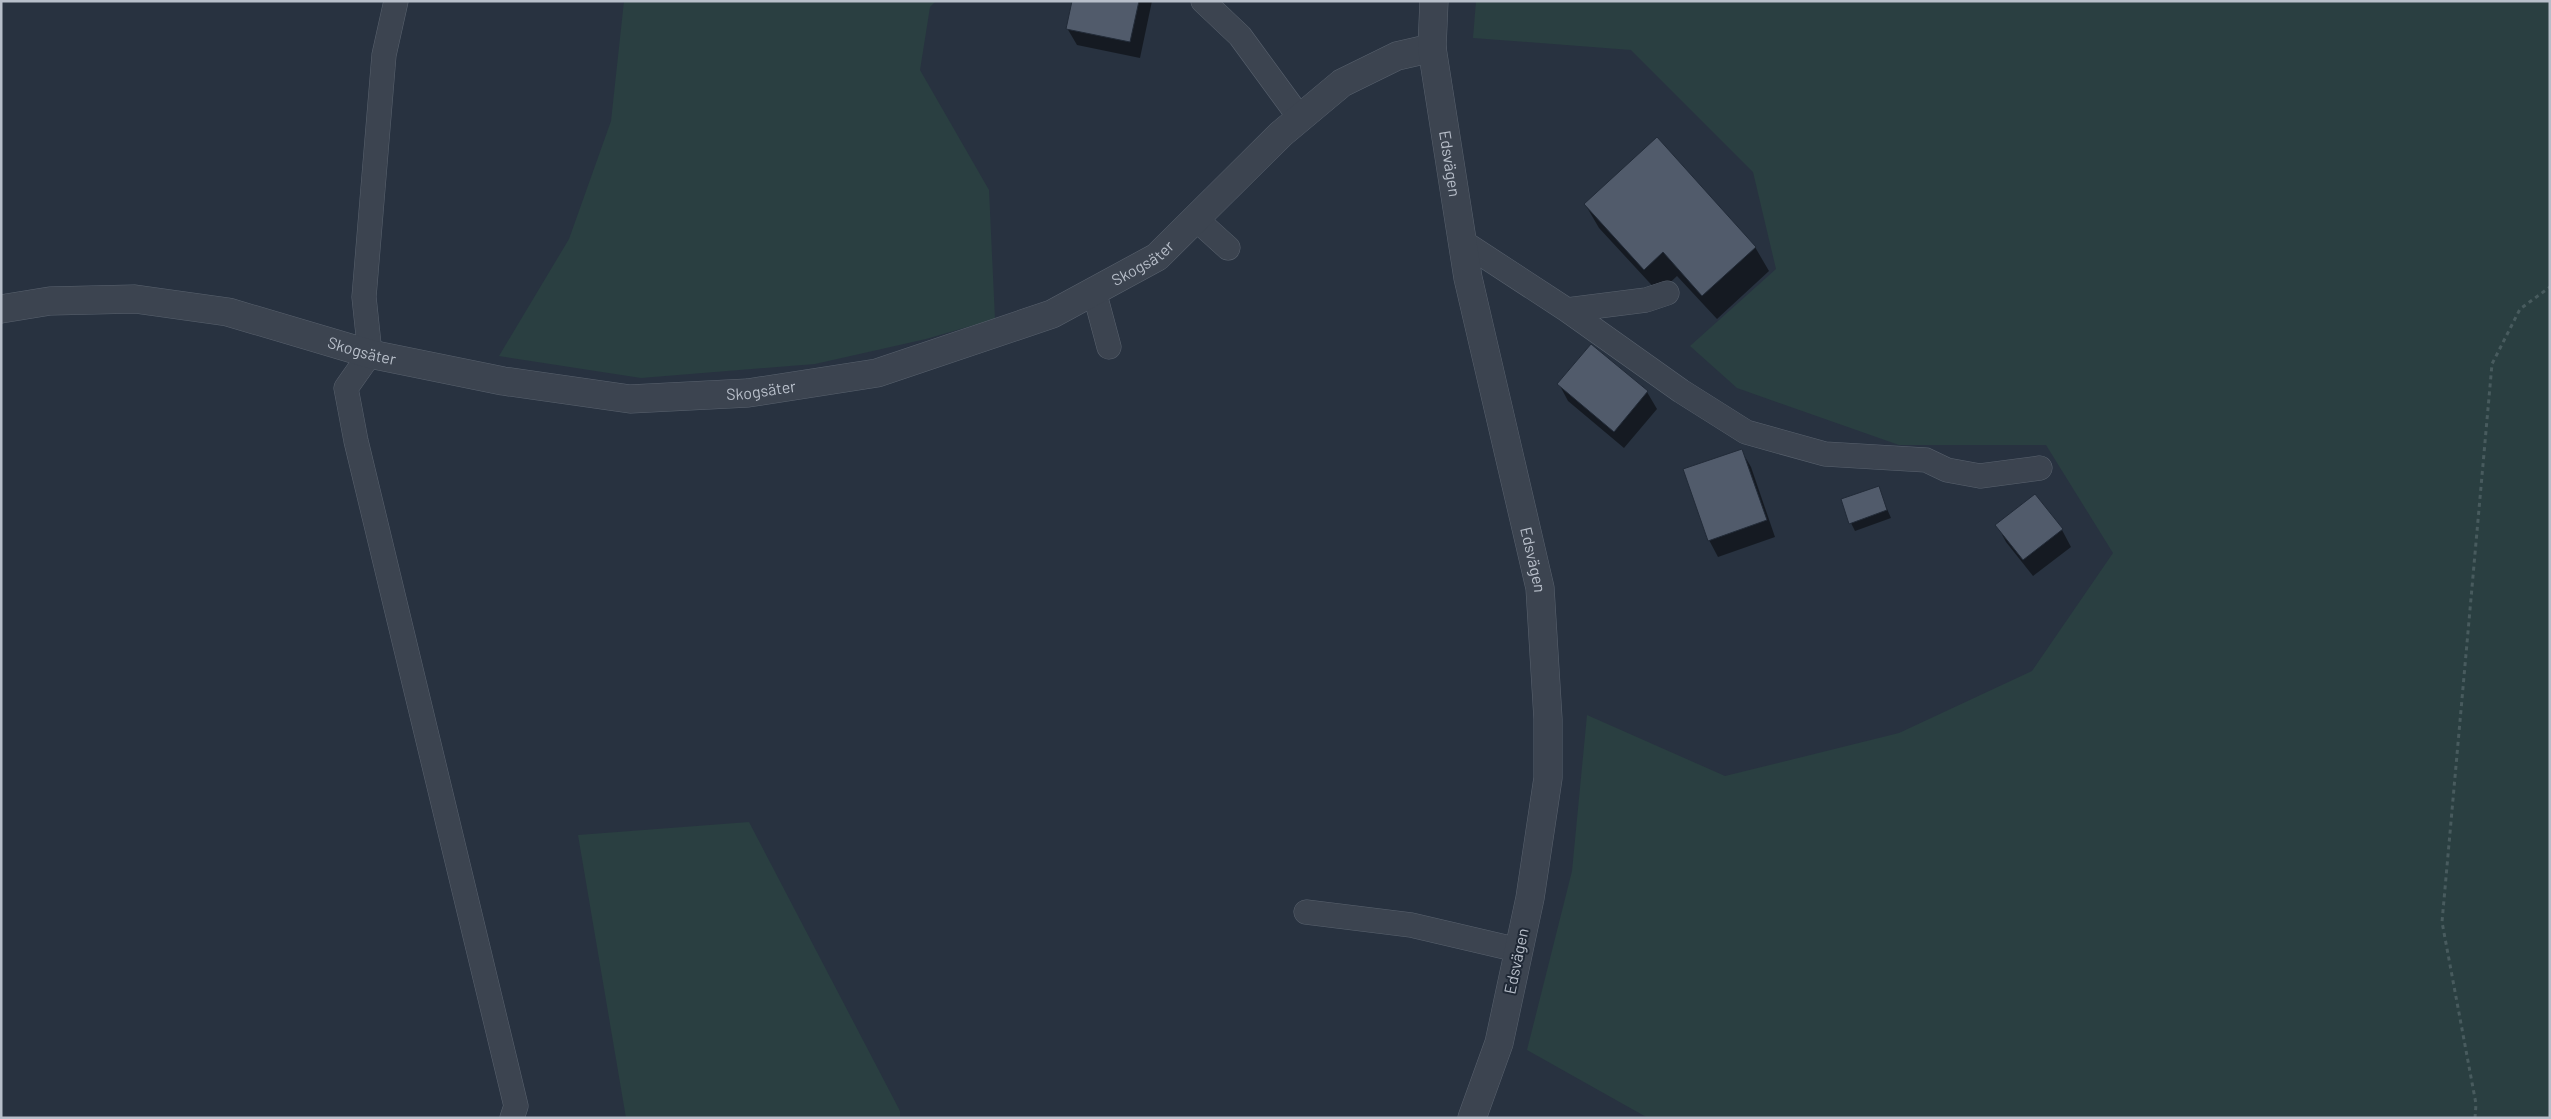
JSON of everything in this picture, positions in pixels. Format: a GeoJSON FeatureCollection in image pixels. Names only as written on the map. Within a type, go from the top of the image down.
{"type":"FeatureCollection","features":[{"type":"Feature","properties":{"kind":"street","name":"Edsvägen"},"geometry":{"type":"LineString","coordinates":[[1434,1],[1432,48],[1468,278],[1540,588],[1548,720],[1548,778],[1530,898],[1499,1042],[1472,1118]]}},
{"type":"Feature","properties":{"kind":"street","name":"Skogsäter"},"geometry":{"type":"LineString","coordinates":[[1,309],[50,301],[135,299],[228,312],[370,354],[503,380],[630,398],[748,394],[877,373],[1052,314],[1157,258],[1300,118],[1342,83],[1397,56],[1432,48]]}},
{"type":"Feature","properties":{"kind":"lane"},"geometry":{"type":"LineString","coordinates":[[396,1],[384,55],[364,297],[370,354],[346,388],[356,441],[516,1106],[512,1118]]}},
{"type":"Feature","properties":{"kind":"lane"},"geometry":{"type":"LineString","coordinates":[[1204,1],[1240,36],[1300,118]]}},
{"type":"Feature","properties":{"kind":"lane"},"geometry":{"type":"LineString","coordinates":[[1196,219],[1228,248]]}},
{"type":"Feature","properties":{"kind":"lane"},"geometry":{"type":"LineString","coordinates":[[1463,242],[1567,310],[1681,391],[1746,432],[1825,454],[1926,460],[1947,470],[1980,476],[2040,468]]}},
{"type":"Feature","properties":{"kind":"lane"},"geometry":{"type":"LineString","coordinates":[[1094,291],[1109,347]]}},
{"type":"Feature","properties":{"kind":"lane"},"geometry":{"type":"LineString","coordinates":[[1567,310],[1646,300],[1667,293]]}},
{"type":"Feature","properties":{"kind":"lane"},"geometry":{"type":"LineString","coordinates":[[1306,912],[1411,924],[1518,950]]}},
{"type":"Feature","properties":{"kind":"path"},"geometry":{"type":"LineString","coordinates":[[2475,1118],[2476,1104],[2442,922],[2492,364],[2520,309],[2550,287]]}},
{"type":"Feature","properties":{"kind":"green space"},"geometry":{"type":"Polygon","coordinates":[[[624,1],[936,1],[930,7],[920,70],[989,190],[995,319],[926,339],[815,364],[641,378],[499,356],[569,239],[611,121],[624,1]]]}},
{"type":"Feature","properties":{"kind":"green space"},"geometry":{"type":"Polygon","coordinates":[[[1476,1],[2550,1],[2550,1118],[1648,1118],[1527,1050],[1572,871],[1587,715],[1725,776],[1899,733],[2032,671],[2113,553],[2046,445],[1899,445],[1737,388],[1690,346],[1776,269],[1753,172],[1631,50],[1473,38],[1476,1]]]}},
{"type":"Feature","properties":{"kind":"green space"},"geometry":{"type":"Polygon","coordinates":[[[749,822],[900,1111],[900,1118],[626,1118],[578,835],[749,822]]]}},
{"type":"Feature","properties":{"kind":"building"},"geometry":{"type":"Polygon","coordinates":[[[1072,1],[1139,1],[1130,42],[1066,29],[1072,1]]]}},
{"type":"Feature","properties":{"kind":"building"},"geometry":{"type":"Polygon","coordinates":[[[1657,137],[1756,247],[1702,296],[1663,252],[1644,270],[1584,204],[1657,137]]]}},
{"type":"Feature","properties":{"kind":"building"},"geometry":{"type":"Polygon","coordinates":[[[1591,344],[1648,391],[1614,432],[1557,384],[1591,344]]]}},
{"type":"Feature","properties":{"kind":"building"},"geometry":{"type":"Polygon","coordinates":[[[1742,449],[1767,520],[1708,541],[1683,469],[1742,449]]]}},
{"type":"Feature","properties":{"kind":"building"},"geometry":{"type":"Polygon","coordinates":[[[1879,486],[1887,510],[1849,524],[1841,499],[1879,486]]]}},
{"type":"Feature","properties":{"kind":"building"},"geometry":{"type":"Polygon","coordinates":[[[2035,494],[2063,529],[2023,560],[1995,525],[2035,494]]]}}]}
